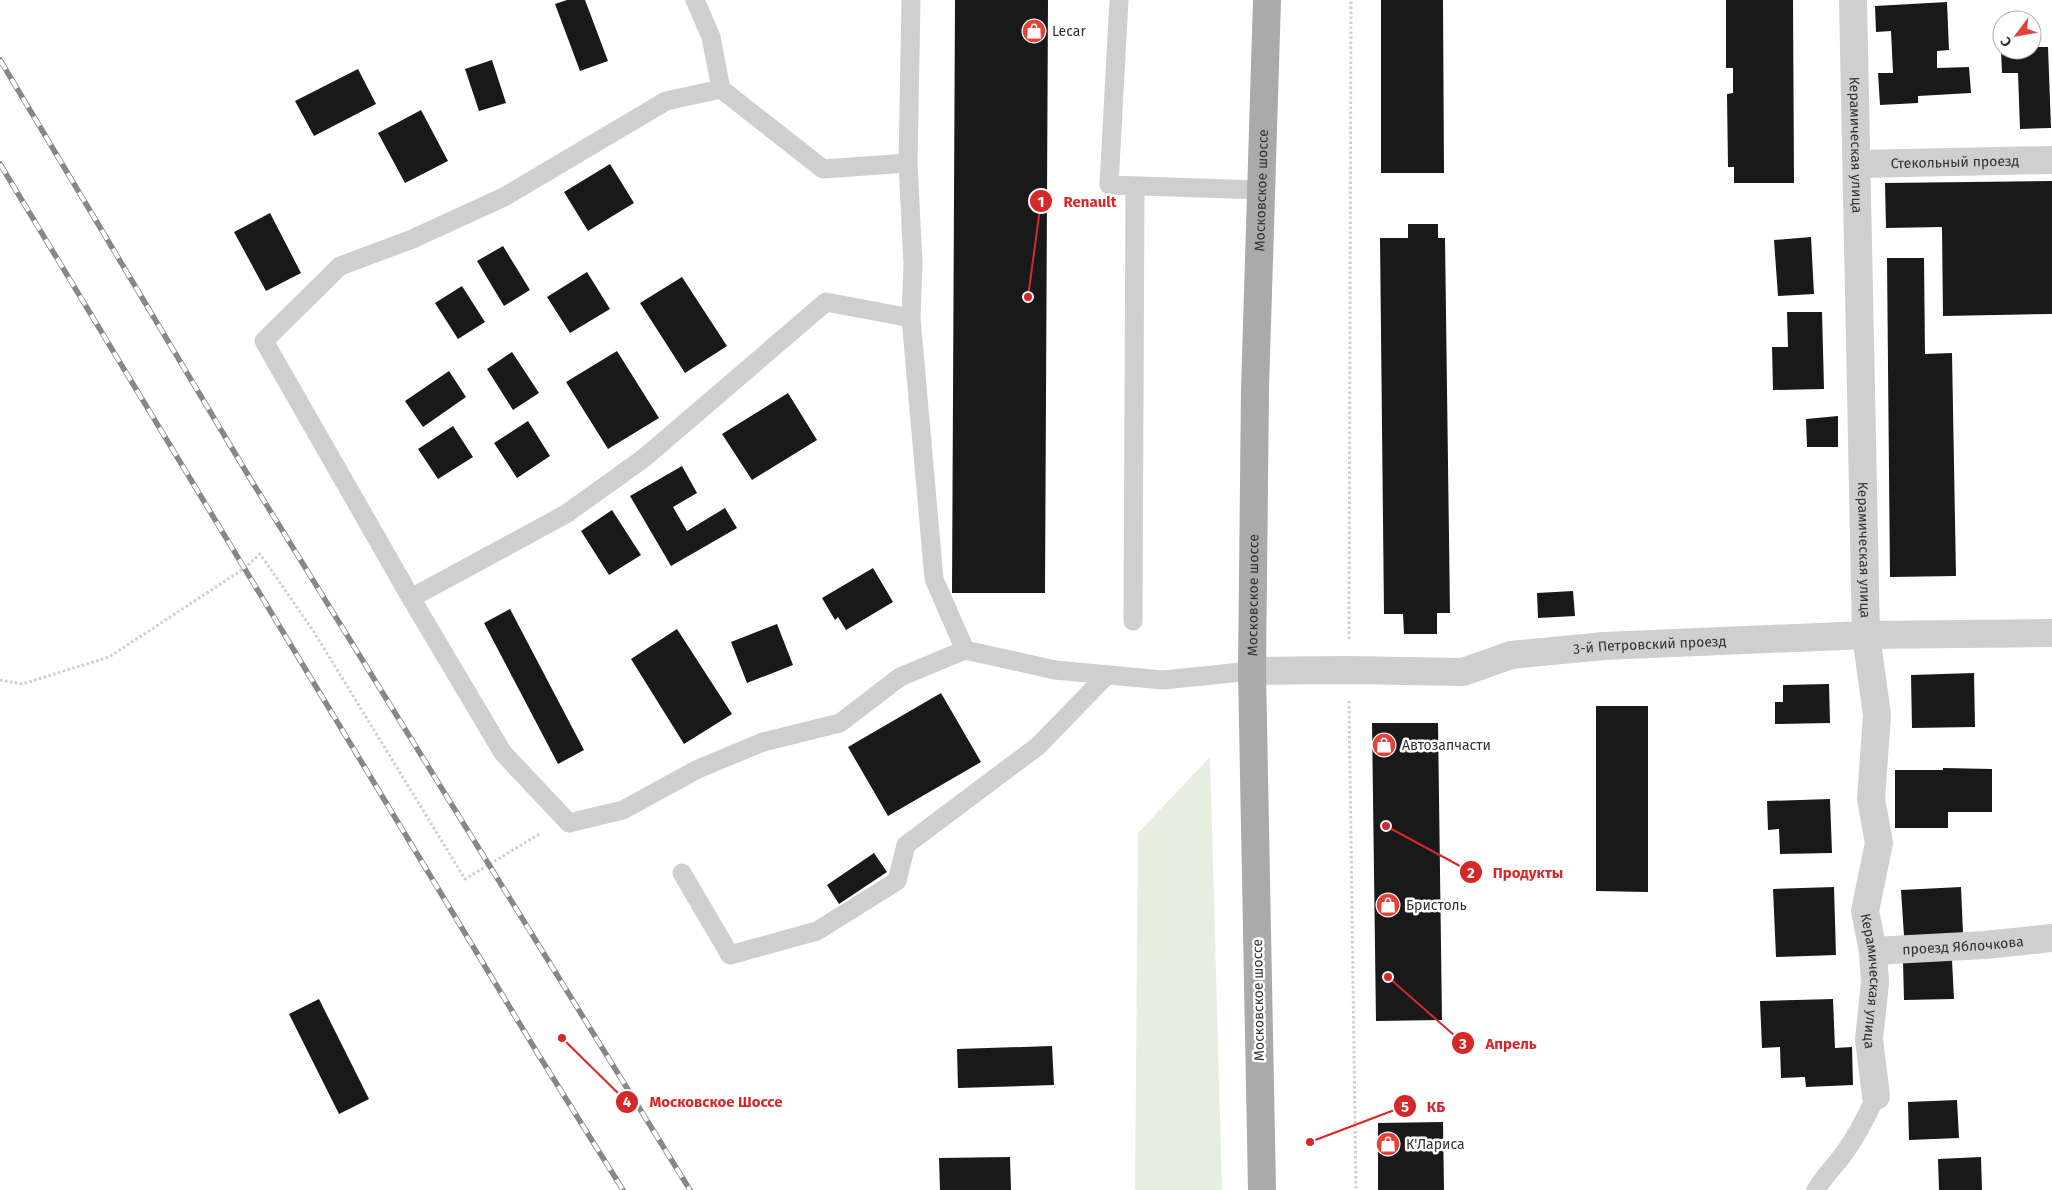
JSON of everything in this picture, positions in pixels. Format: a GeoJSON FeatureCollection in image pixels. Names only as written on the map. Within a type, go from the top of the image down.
{"type":"FeatureCollection","features":[{"type":"Feature","properties":{"kind":"main road","name":"Московское шоссе"},"geometry":{"type":"LineString","coordinates":[[1262,1190],[1252,670],[1254,389],[1267,0]]}},
{"type":"Feature","properties":{"kind":"street","name":"Керамическая улица"},"geometry":{"type":"LineString","coordinates":[[1853,0],[1866,635],[1876,715],[1871,799],[1879,843],[1865,911],[1873,952],[1875,983],[1870,1038],[1876,1096]]}},
{"type":"Feature","properties":{"kind":"street","name":"Стекольный проезд"},"geometry":{"type":"LineString","coordinates":[[1857,164],[2052,160]]}},
{"type":"Feature","properties":{"kind":"street","name":"3-й Петровский проезд"},"geometry":{"type":"LineString","coordinates":[[1252,670],[1463,672],[1511,655],[1604,646],[1866,635],[2052,633]]}},
{"type":"Feature","properties":{"kind":"street","name":"проезд Яблочкова"},"geometry":{"type":"LineString","coordinates":[[1873,952],[1985,945],[2052,938]]}},
{"type":"Feature","properties":{"kind":"lane"},"geometry":{"type":"LineString","coordinates":[[695,0],[711,37],[722,89],[823,169],[908,163]]}},
{"type":"Feature","properties":{"kind":"lane"},"geometry":{"type":"LineString","coordinates":[[911,0],[908,163],[913,264],[911,318],[934,579],[965,650]]}},
{"type":"Feature","properties":{"kind":"lane"},"geometry":{"type":"LineString","coordinates":[[1119,0],[1109,185],[1261,190]]}},
{"type":"Feature","properties":{"kind":"lane"},"geometry":{"type":"LineString","coordinates":[[722,89],[666,100],[504,197],[410,240],[340,266],[264,342],[411,598],[503,753],[569,823],[623,810],[698,769],[763,742],[840,723],[900,677],[965,650],[1055,670],[1163,680],[1252,670]]}},
{"type":"Feature","properties":{"kind":"lane"},"geometry":{"type":"LineString","coordinates":[[1134,621],[1135,186]]}},
{"type":"Feature","properties":{"kind":"lane"},"geometry":{"type":"LineString","coordinates":[[411,598],[566,514],[644,458],[826,302],[911,318]]}},
{"type":"Feature","properties":{"kind":"lane"},"geometry":{"type":"LineString","coordinates":[[682,873],[730,955],[817,931],[897,881],[906,846],[1038,746],[1107,674]]}},
{"type":"Feature","properties":{"kind":"lane"},"geometry":{"type":"LineString","coordinates":[[1816,1190],[1824,1177],[1844,1154],[1866,1120],[1876,1096]]}},
{"type":"Feature","properties":{"kind":"path"},"geometry":{"type":"LineString","coordinates":[[1351,0],[1348,670],[1356,1190]]}},
{"type":"Feature","properties":{"kind":"path"},"geometry":{"type":"LineString","coordinates":[[0,680],[22,684],[109,657],[245,568],[260,554],[314,632],[465,879],[538,835],[569,823]]}},
{"type":"Feature","properties":{"kind":"shaded area"},"geometry":{"type":"Polygon","coordinates":[[[1210,757],[1222,1190],[1135,1190],[1138,833],[1210,757]]]}},
{"type":"Feature","properties":{"kind":"building"},"geometry":{"type":"Polygon","coordinates":[[[567,0],[585,0],[608,61],[580,71],[555,4],[567,0]]]}},
{"type":"Feature","properties":{"kind":"building"},"geometry":{"type":"Polygon","coordinates":[[[955,0],[1048,0],[1045,593],[952,593],[955,0]]]}},
{"type":"Feature","properties":{"kind":"building"},"geometry":{"type":"Polygon","coordinates":[[[1381,0],[1443,0],[1444,173],[1381,173],[1381,0]]]}},
{"type":"Feature","properties":{"kind":"building"},"geometry":{"type":"Polygon","coordinates":[[[1726,0],[1793,0],[1794,183],[1734,183],[1734,167],[1728,167],[1727,94],[1733,93],[1733,68],[1726,68],[1726,0]]]}},
{"type":"Feature","properties":{"kind":"building"},"geometry":{"type":"Polygon","coordinates":[[[1947,2],[1949,50],[1937,51],[1937,68],[1969,67],[1971,93],[1918,96],[1918,103],[1880,105],[1878,73],[1893,73],[1891,31],[1876,32],[1875,6],[1947,2]]]}},
{"type":"Feature","properties":{"kind":"building"},"geometry":{"type":"Polygon","coordinates":[[[2042,47],[2048,47],[2051,128],[2020,129],[2018,73],[2002,73],[2001,60],[2042,60],[2042,47]]]}},
{"type":"Feature","properties":{"kind":"building"},"geometry":{"type":"Polygon","coordinates":[[[492,60],[506,103],[479,111],[465,69],[492,60]]]}},
{"type":"Feature","properties":{"kind":"building"},"geometry":{"type":"Polygon","coordinates":[[[358,69],[376,104],[314,136],[295,101],[358,69]]]}},
{"type":"Feature","properties":{"kind":"building"},"geometry":{"type":"Polygon","coordinates":[[[421,110],[448,161],[405,183],[378,133],[421,110]]]}},
{"type":"Feature","properties":{"kind":"building"},"geometry":{"type":"Polygon","coordinates":[[[610,164],[634,203],[588,231],[564,192],[610,164]]]}},
{"type":"Feature","properties":{"kind":"building"},"geometry":{"type":"Polygon","coordinates":[[[2052,181],[2052,314],[1943,316],[1942,227],[1886,228],[1885,183],[2052,181]]]}},
{"type":"Feature","properties":{"kind":"building"},"geometry":{"type":"Polygon","coordinates":[[[270,213],[301,273],[266,291],[234,232],[270,213]]]}},
{"type":"Feature","properties":{"kind":"building"},"geometry":{"type":"Polygon","coordinates":[[[1408,224],[1438,224],[1438,238],[1445,238],[1450,613],[1437,613],[1437,634],[1404,634],[1403,614],[1384,614],[1380,238],[1408,238],[1408,224]]]}},
{"type":"Feature","properties":{"kind":"building"},"geometry":{"type":"Polygon","coordinates":[[[1811,237],[1814,294],[1778,296],[1774,240],[1811,237]]]}},
{"type":"Feature","properties":{"kind":"building"},"geometry":{"type":"Polygon","coordinates":[[[503,246],[530,290],[504,306],[477,261],[503,246]]]}},
{"type":"Feature","properties":{"kind":"building"},"geometry":{"type":"Polygon","coordinates":[[[1887,258],[1924,258],[1925,354],[1952,353],[1956,576],[1890,577],[1887,258]]]}},
{"type":"Feature","properties":{"kind":"building"},"geometry":{"type":"Polygon","coordinates":[[[587,272],[610,309],[570,333],[547,297],[587,272]]]}},
{"type":"Feature","properties":{"kind":"building"},"geometry":{"type":"Polygon","coordinates":[[[682,277],[727,346],[685,373],[640,303],[682,277]]]}},
{"type":"Feature","properties":{"kind":"building"},"geometry":{"type":"Polygon","coordinates":[[[462,286],[485,322],[458,339],[435,303],[462,286]]]}},
{"type":"Feature","properties":{"kind":"building"},"geometry":{"type":"Polygon","coordinates":[[[1787,312],[1822,312],[1824,389],[1773,390],[1772,347],[1788,347],[1787,312]]]}},
{"type":"Feature","properties":{"kind":"building"},"geometry":{"type":"Polygon","coordinates":[[[617,351],[659,418],[608,449],[566,382],[617,351]]]}},
{"type":"Feature","properties":{"kind":"building"},"geometry":{"type":"Polygon","coordinates":[[[512,352],[539,393],[513,410],[487,369],[512,352]]]}},
{"type":"Feature","properties":{"kind":"building"},"geometry":{"type":"Polygon","coordinates":[[[449,371],[466,397],[423,427],[405,401],[449,371]]]}},
{"type":"Feature","properties":{"kind":"building"},"geometry":{"type":"Polygon","coordinates":[[[788,393],[817,440],[752,480],[722,434],[788,393]]]}},
{"type":"Feature","properties":{"kind":"building"},"geometry":{"type":"Polygon","coordinates":[[[1838,416],[1838,447],[1807,447],[1806,419],[1838,416]]]}},
{"type":"Feature","properties":{"kind":"building"},"geometry":{"type":"Polygon","coordinates":[[[528,421],[550,456],[517,478],[494,443],[528,421]]]}},
{"type":"Feature","properties":{"kind":"building"},"geometry":{"type":"Polygon","coordinates":[[[453,426],[473,457],[438,479],[418,449],[453,426]]]}},
{"type":"Feature","properties":{"kind":"building"},"geometry":{"type":"Polygon","coordinates":[[[682,466],[697,493],[673,507],[687,531],[725,508],[737,528],[671,566],[630,496],[682,466]]]}},
{"type":"Feature","properties":{"kind":"building"},"geometry":{"type":"Polygon","coordinates":[[[612,510],[641,555],[609,575],[581,531],[612,510]]]}},
{"type":"Feature","properties":{"kind":"building"},"geometry":{"type":"Polygon","coordinates":[[[873,568],[893,602],[846,630],[838,617],[835,620],[822,598],[873,568]]]}},
{"type":"Feature","properties":{"kind":"building"},"geometry":{"type":"Polygon","coordinates":[[[1573,591],[1575,616],[1538,618],[1537,593],[1573,591]]]}},
{"type":"Feature","properties":{"kind":"building"},"geometry":{"type":"Polygon","coordinates":[[[510,609],[584,750],[558,764],[484,623],[510,609]]]}},
{"type":"Feature","properties":{"kind":"building"},"geometry":{"type":"Polygon","coordinates":[[[777,624],[793,665],[747,683],[731,642],[777,624]]]}},
{"type":"Feature","properties":{"kind":"building"},"geometry":{"type":"Polygon","coordinates":[[[677,629],[732,714],[684,744],[631,659],[677,629]]]}},
{"type":"Feature","properties":{"kind":"building"},"geometry":{"type":"Polygon","coordinates":[[[1974,673],[1975,727],[1912,728],[1911,675],[1974,673]]]}},
{"type":"Feature","properties":{"kind":"building"},"geometry":{"type":"Polygon","coordinates":[[[1829,684],[1830,723],[1775,724],[1775,702],[1783,702],[1783,685],[1829,684]]]}},
{"type":"Feature","properties":{"kind":"building"},"geometry":{"type":"Polygon","coordinates":[[[941,693],[981,762],[888,816],[848,747],[941,693]]]}},
{"type":"Feature","properties":{"kind":"building"},"geometry":{"type":"Polygon","coordinates":[[[1596,706],[1648,706],[1648,892],[1596,891],[1596,706]]]}},
{"type":"Feature","properties":{"kind":"building"},"geometry":{"type":"Polygon","coordinates":[[[1372,723],[1438,723],[1442,1020],[1376,1021],[1372,723]]]}},
{"type":"Feature","properties":{"kind":"building"},"geometry":{"type":"Polygon","coordinates":[[[1943,768],[1992,769],[1992,812],[1948,812],[1948,828],[1895,828],[1895,770],[1943,770],[1943,768]]]}},
{"type":"Feature","properties":{"kind":"building"},"geometry":{"type":"Polygon","coordinates":[[[1830,799],[1832,853],[1780,854],[1779,829],[1768,830],[1767,801],[1830,799]]]}},
{"type":"Feature","properties":{"kind":"building"},"geometry":{"type":"Polygon","coordinates":[[[874,853],[887,872],[839,904],[827,885],[874,853]]]}},
{"type":"Feature","properties":{"kind":"building"},"geometry":{"type":"Polygon","coordinates":[[[1834,887],[1836,955],[1776,957],[1773,889],[1834,887]]]}},
{"type":"Feature","properties":{"kind":"building"},"geometry":{"type":"Polygon","coordinates":[[[1961,887],[1963,933],[1904,936],[1901,890],[1961,887]]]}},
{"type":"Feature","properties":{"kind":"building"},"geometry":{"type":"Polygon","coordinates":[[[1952,960],[1954,999],[1904,1000],[1903,962],[1952,960]]]}},
{"type":"Feature","properties":{"kind":"building"},"geometry":{"type":"Polygon","coordinates":[[[319,999],[369,1099],[339,1114],[289,1014],[319,999]]]}},
{"type":"Feature","properties":{"kind":"building"},"geometry":{"type":"Polygon","coordinates":[[[1833,999],[1835,1048],[1852,1047],[1853,1085],[1806,1087],[1805,1077],[1781,1078],[1780,1047],[1762,1048],[1760,1001],[1833,999]]]}},
{"type":"Feature","properties":{"kind":"building"},"geometry":{"type":"Polygon","coordinates":[[[1052,1046],[1054,1085],[958,1088],[957,1049],[1052,1046]]]}},
{"type":"Feature","properties":{"kind":"building"},"geometry":{"type":"Polygon","coordinates":[[[1957,1100],[1959,1138],[1909,1140],[1908,1102],[1957,1100]]]}},
{"type":"Feature","properties":{"kind":"building"},"geometry":{"type":"Polygon","coordinates":[[[1443,1122],[1444,1190],[1378,1190],[1378,1123],[1443,1122]]]}},
{"type":"Feature","properties":{"kind":"building"},"geometry":{"type":"Polygon","coordinates":[[[1010,1157],[1011,1190],[940,1190],[939,1158],[1010,1157]]]}},
{"type":"Feature","properties":{"kind":"building"},"geometry":{"type":"Polygon","coordinates":[[[1981,1157],[1982,1190],[1939,1190],[1938,1159],[1981,1157]]]}},
{"type":"Feature","properties":{"kind":"railway"},"geometry":{"type":"LineString","coordinates":[[0,60],[248,475],[690,1190]]}},
{"type":"Feature","properties":{"kind":"railway"},"geometry":{"type":"LineString","coordinates":[[0,164],[538,1054],[623,1190]]}},
{"type":"Feature","properties":{"kind":"place","name":"Lecar"},"geometry":{"type":"Point","coordinates":[1034,31]}},
{"type":"Feature","properties":{"kind":"place","name":"Renault"},"geometry":{"type":"Point","coordinates":[1028,297]}},
{"type":"Feature","properties":{"kind":"place","name":"Автозапчасти"},"geometry":{"type":"Point","coordinates":[1384,745]}},
{"type":"Feature","properties":{"kind":"place","name":"Продукты"},"geometry":{"type":"Point","coordinates":[1386,826]}},
{"type":"Feature","properties":{"kind":"place","name":"Бристоль"},"geometry":{"type":"Point","coordinates":[1388,905]}},
{"type":"Feature","properties":{"kind":"place","name":"Апрель"},"geometry":{"type":"Point","coordinates":[1388,977]}},
{"type":"Feature","properties":{"kind":"place","name":"Московское Шоссе"},"geometry":{"type":"Point","coordinates":[562,1038]}},
{"type":"Feature","properties":{"kind":"place","name":"КБ"},"geometry":{"type":"Point","coordinates":[1310,1142]}},
{"type":"Feature","properties":{"kind":"place","name":"К'Лариса"},"geometry":{"type":"Point","coordinates":[1388,1144]}}]}
